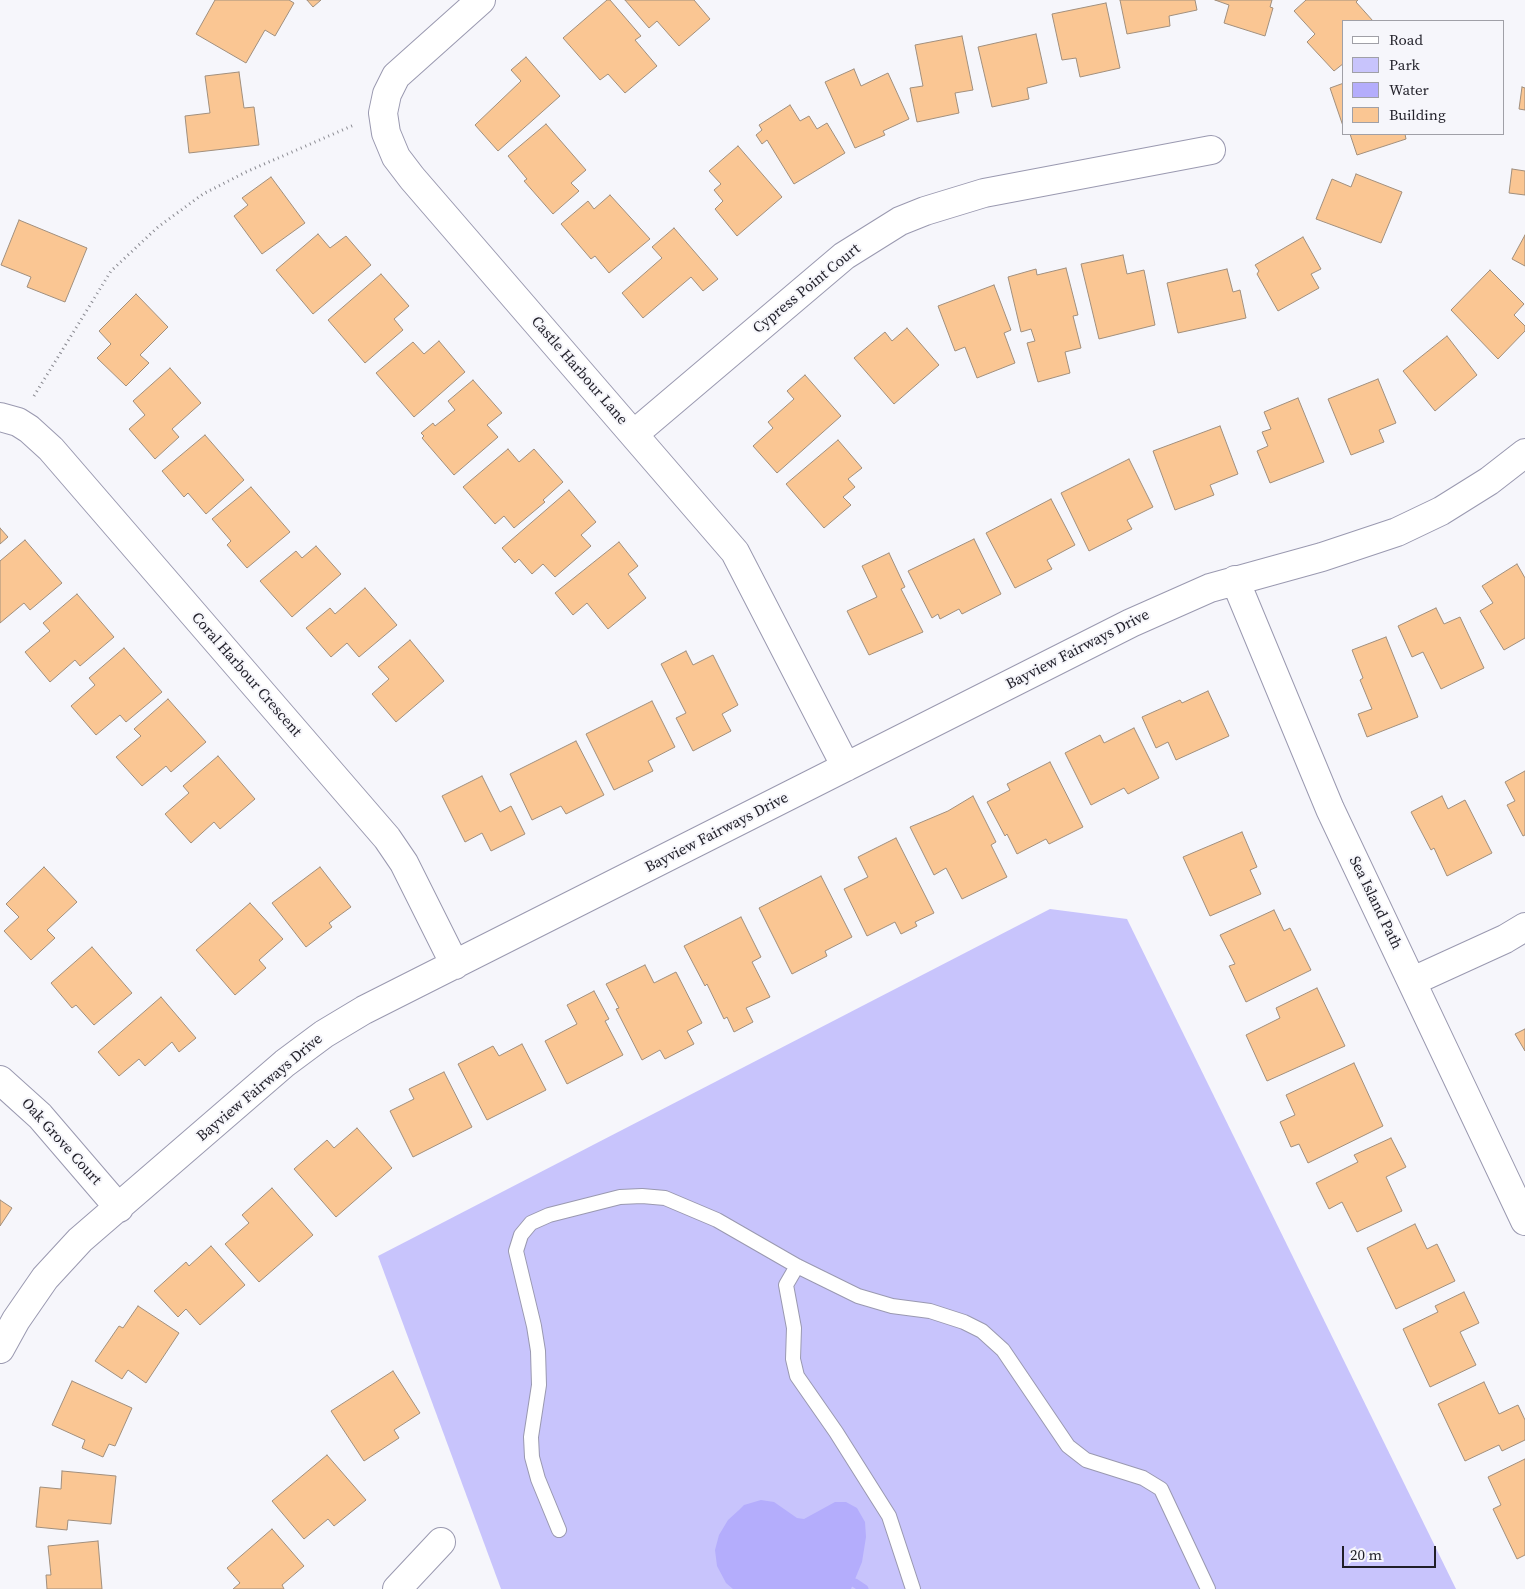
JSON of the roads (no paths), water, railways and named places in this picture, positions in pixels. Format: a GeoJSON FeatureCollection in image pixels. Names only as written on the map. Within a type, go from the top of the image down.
{"type":"FeatureCollection","features":[{"type":"Feature","properties":{"kind":"street","name":"Castle Harbour Lane"},"geometry":{"type":"LineString","coordinates":[[481,0],[396,76],[386,94],[382,113],[386,133],[396,157],[412,178],[735,552],[846,768]]}},
{"type":"Feature","properties":{"kind":"street","name":"Cypress Point Court"},"geometry":{"type":"LineString","coordinates":[[634,434],[844,256],[900,221],[932,208],[984,193],[1211,150]]}},
{"type":"Feature","properties":{"kind":"street","name":"Coral Harbour Crescent"},"geometry":{"type":"LineString","coordinates":[[9,420],[51,449],[387,838],[404,864],[455,965]]}},
{"type":"Feature","properties":{"kind":"street","name":"Bayview Fairways Drive"},"geometry":{"type":"LineString","coordinates":[[0,1350],[16,1320],[45,1278],[80,1240],[285,1063],[324,1034],[364,1010],[1131,623],[1184,598],[1235,580],[1331,555],[1397,532],[1441,511],[1489,481],[1525,453]]}},
{"type":"Feature","properties":{"kind":"street","name":"Sea Island Path"},"geometry":{"type":"LineString","coordinates":[[1235,580],[1330,810],[1413,981],[1525,1221]]}},
{"type":"Feature","properties":{"kind":"street"},"geometry":{"type":"LineString","coordinates":[[1413,981],[1505,939],[1525,927]]}},
{"type":"Feature","properties":{"kind":"street","name":"Oak Grove Court"},"geometry":{"type":"LineString","coordinates":[[0,1080],[40,1116],[118,1208]]}},
{"type":"Feature","properties":{"kind":"street"},"geometry":{"type":"LineString","coordinates":[[397,1589],[441,1542]]}},
{"type":"Feature","properties":{"kind":"lane"},"geometry":{"type":"LineString","coordinates":[[559,1530],[538,1479],[532,1457],[531,1437],[539,1385],[538,1351],[516,1251],[522,1235],[531,1223],[570,1208],[620,1198],[664,1198],[717,1220],[797,1266],[858,1296],[892,1306],[930,1311],[964,1322],[982,1331],[1003,1350],[1068,1446],[1086,1460],[1143,1478],[1161,1489],[1208,1589]]}},
{"type":"Feature","properties":{"kind":"lane"},"geometry":{"type":"LineString","coordinates":[[797,1266],[786,1285],[794,1328],[793,1360],[797,1376],[885,1508],[913,1589]]}},
{"type":"Feature","properties":{"kind":"water"},"geometry":{"type":"Polygon","coordinates":[[[761,1500],[774,1502],[797,1518],[804,1519],[835,1502],[846,1502],[857,1508],[865,1522],[866,1537],[862,1562],[851,1589],[733,1589],[726,1583],[717,1566],[715,1550],[719,1535],[728,1520],[744,1505],[761,1500]]]}},
{"type":"Feature","properties":{"kind":"waterway"},"geometry":{"type":"LineString","coordinates":[[855,1583],[864,1589]]}}]}
